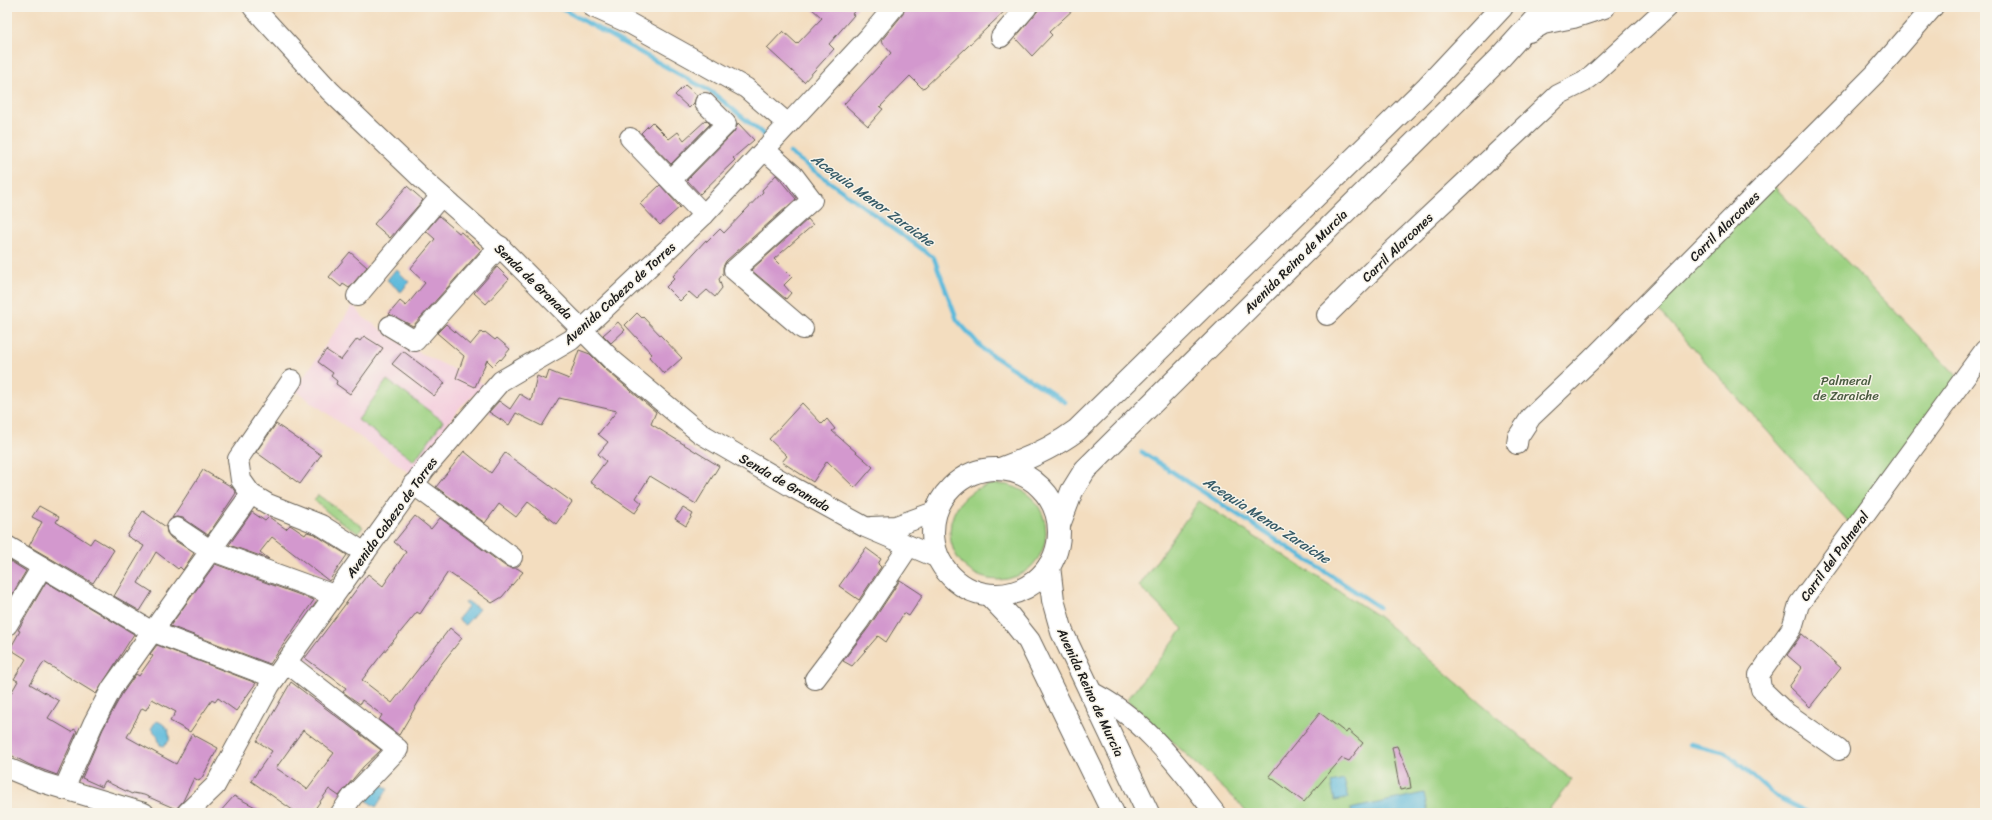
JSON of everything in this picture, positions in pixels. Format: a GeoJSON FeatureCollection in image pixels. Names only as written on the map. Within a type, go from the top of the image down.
{"type":"FeatureCollection","features":[{"type":"Feature","properties":{"kind":"main road"},"geometry":{"type":"LineString","coordinates":[[1000,469],[1034,457],[1060,444],[1077,430],[1428,86],[1502,7]]}},
{"type":"Feature","properties":{"kind":"main road","name":"Avenida Reino de Murcia"},"geometry":{"type":"LineString","coordinates":[[1059,525],[1072,492],[1085,470],[1500,58],[1546,7]]}},
{"type":"Feature","properties":{"kind":"main road"},"geometry":{"type":"LineString","coordinates":[[1520,37],[1542,23],[1573,17],[1604,7]]}},
{"type":"Feature","properties":{"kind":"main road"},"geometry":{"type":"LineString","coordinates":[[990,469],[1000,469],[1021,475],[1039,487],[1052,504],[1059,525],[1058,546],[1049,566],[1034,584],[1012,594],[989,595],[968,589],[950,576],[938,558],[933,534],[936,510],[950,489],[968,476],[990,469]]}},
{"type":"Feature","properties":{"kind":"main road","name":"Avenida Reino de Murcia"},"geometry":{"type":"LineString","coordinates":[[1049,566],[1053,600],[1062,632],[1148,813]]}},
{"type":"Feature","properties":{"kind":"main road"},"geometry":{"type":"LineString","coordinates":[[989,595],[1009,616],[1029,642],[1112,813]]}},
{"type":"Feature","properties":{"kind":"street","name":"Senda de Granada"},"geometry":{"type":"LineString","coordinates":[[253,7],[330,91],[442,196],[500,246],[612,360],[700,433],[794,488],[865,527],[938,558]]}},
{"type":"Feature","properties":{"kind":"street"},"geometry":{"type":"LineString","coordinates":[[593,7],[630,14],[746,88],[788,124]]}},
{"type":"Feature","properties":{"kind":"street","name":"Avenida Cabezo de Torres"},"geometry":{"type":"LineString","coordinates":[[187,813],[214,786],[275,678],[413,484],[501,380],[565,344],[704,215],[894,7]]}},
{"type":"Feature","properties":{"kind":"street"},"geometry":{"type":"LineString","coordinates":[[1001,37],[1027,7]]}},
{"type":"Feature","properties":{"kind":"street","name":"Carril Alarcones"},"geometry":{"type":"LineString","coordinates":[[1327,315],[1394,249],[1558,95],[1584,82],[1592,76],[1666,7]]}},
{"type":"Feature","properties":{"kind":"street","name":"Carril Alarcones"},"geometry":{"type":"LineString","coordinates":[[1517,444],[1518,437],[1531,417],[1590,361],[1875,74],[1933,7]]}},
{"type":"Feature","properties":{"kind":"street"},"geometry":{"type":"LineString","coordinates":[[671,180],[726,124],[705,104]]}},
{"type":"Feature","properties":{"kind":"street"},"geometry":{"type":"LineString","coordinates":[[630,138],[704,215]]}},
{"type":"Feature","properties":{"kind":"street"},"geometry":{"type":"LineString","coordinates":[[765,150],[793,176],[812,200],[734,270],[803,329]]}},
{"type":"Feature","properties":{"kind":"street"},"geometry":{"type":"LineString","coordinates":[[357,296],[442,196]]}},
{"type":"Feature","properties":{"kind":"street"},"geometry":{"type":"LineString","coordinates":[[390,326],[415,341],[500,246]]}},
{"type":"Feature","properties":{"kind":"street","name":"Carril del Palmeral"},"geometry":{"type":"LineString","coordinates":[[1839,750],[1785,712],[1770,698],[1761,689],[1759,675],[1792,628],[1799,604],[1985,350]]}},
{"type":"Feature","properties":{"kind":"street"},"geometry":{"type":"LineString","coordinates":[[292,380],[238,459],[241,480],[251,494],[268,504],[321,524],[364,553]]}},
{"type":"Feature","properties":{"kind":"street"},"geometry":{"type":"LineString","coordinates":[[413,484],[512,557]]}},
{"type":"Feature","properties":{"kind":"street"},"geometry":{"type":"LineString","coordinates":[[64,789],[93,724],[112,688],[151,631],[251,494]]}},
{"type":"Feature","properties":{"kind":"street"},"geometry":{"type":"LineString","coordinates":[[865,527],[896,526],[936,510]]}},
{"type":"Feature","properties":{"kind":"street"},"geometry":{"type":"LineString","coordinates":[[176,528],[210,550],[334,595]]}},
{"type":"Feature","properties":{"kind":"street"},"geometry":{"type":"LineString","coordinates":[[7,546],[151,631],[275,678]]}},
{"type":"Feature","properties":{"kind":"street"},"geometry":{"type":"LineString","coordinates":[[815,678],[859,621],[909,546]]}},
{"type":"Feature","properties":{"kind":"street"},"geometry":{"type":"LineString","coordinates":[[7,625],[42,567]]}},
{"type":"Feature","properties":{"kind":"street"},"geometry":{"type":"LineString","coordinates":[[286,662],[398,749],[352,797],[341,813]]}},
{"type":"Feature","properties":{"kind":"street"},"geometry":{"type":"LineString","coordinates":[[1089,691],[1105,699],[1151,734],[1215,813]]}},
{"type":"Feature","properties":{"kind":"street"},"geometry":{"type":"LineString","coordinates":[[7,768],[64,789],[144,813]]}},
{"type":"Feature","properties":{"kind":"shaded area"},"geometry":{"type":"Polygon","coordinates":[[[353,305],[363,317],[402,344],[486,385],[460,407],[411,474],[295,390],[353,305]]]}},
{"type":"Feature","properties":{"kind":"green space","name":"Palmeral de Zaraiche"},"geometry":{"type":"Polygon","coordinates":[[[1769,181],[1962,381],[1854,528],[1650,300],[1769,181]]]}},
{"type":"Feature","properties":{"kind":"green space"},"geometry":{"type":"Polygon","coordinates":[[[387,380],[443,421],[414,461],[358,420],[387,380]]]}},
{"type":"Feature","properties":{"kind":"green space"},"geometry":{"type":"Polygon","coordinates":[[[998,484],[1017,487],[1032,498],[1043,513],[1046,532],[1043,551],[1032,566],[1017,577],[998,580],[979,577],[964,566],[953,551],[950,532],[953,513],[964,498],[979,487],[998,484]]]}},
{"type":"Feature","properties":{"kind":"green space"},"geometry":{"type":"Polygon","coordinates":[[[318,495],[363,527],[358,533],[332,516],[314,500],[318,495]]]}},
{"type":"Feature","properties":{"kind":"green space"},"geometry":{"type":"Polygon","coordinates":[[[1199,501],[1378,616],[1572,780],[1546,813],[1247,813],[1236,800],[1127,700],[1183,629],[1139,586],[1199,501]]]}},
{"type":"Feature","properties":{"kind":"water"},"geometry":{"type":"Polygon","coordinates":[[[396,269],[409,282],[401,292],[387,280],[396,269]]]}},
{"type":"Feature","properties":{"kind":"water"},"geometry":{"type":"Polygon","coordinates":[[[467,601],[479,609],[465,625],[458,619],[468,607],[465,603],[467,601]]]}},
{"type":"Feature","properties":{"kind":"water"},"geometry":{"type":"Polygon","coordinates":[[[156,721],[167,728],[169,734],[169,741],[164,746],[160,745],[157,735],[151,729],[156,721]]]}},
{"type":"Feature","properties":{"kind":"water"},"geometry":{"type":"Polygon","coordinates":[[[1344,780],[1349,798],[1335,801],[1331,783],[1344,780]]]}},
{"type":"Feature","properties":{"kind":"water"},"geometry":{"type":"Polygon","coordinates":[[[379,783],[388,789],[376,807],[367,801],[379,783]]]}},
{"type":"Feature","properties":{"kind":"water"},"geometry":{"type":"Polygon","coordinates":[[[1424,793],[1428,813],[1351,813],[1350,809],[1424,793]]]}},
{"type":"Feature","properties":{"kind":"building"},"geometry":{"type":"Polygon","coordinates":[[[810,7],[858,7],[852,14],[854,15],[829,44],[834,49],[804,82],[767,48],[783,31],[797,44],[822,18],[810,7]]]}},
{"type":"Feature","properties":{"kind":"building"},"geometry":{"type":"Polygon","coordinates":[[[905,7],[1009,7],[925,87],[922,88],[910,76],[880,107],[883,109],[868,126],[844,104],[891,53],[881,41],[903,14],[905,7]]]}},
{"type":"Feature","properties":{"kind":"building"},"geometry":{"type":"Polygon","coordinates":[[[1041,7],[1076,7],[1049,32],[1052,35],[1032,56],[1015,38],[1041,7]]]}},
{"type":"Feature","properties":{"kind":"building"},"geometry":{"type":"Polygon","coordinates":[[[685,85],[697,95],[694,103],[689,108],[675,95],[685,85]]]}},
{"type":"Feature","properties":{"kind":"building"},"geometry":{"type":"Polygon","coordinates":[[[706,120],[710,124],[671,164],[641,133],[652,122],[669,139],[678,132],[684,140],[706,120]]]}},
{"type":"Feature","properties":{"kind":"building"},"geometry":{"type":"Polygon","coordinates":[[[738,123],[754,140],[733,158],[735,160],[700,194],[687,180],[734,132],[738,123]]]}},
{"type":"Feature","properties":{"kind":"building"},"geometry":{"type":"Polygon","coordinates":[[[776,175],[796,199],[726,261],[723,267],[723,274],[719,279],[722,288],[715,297],[707,290],[697,299],[689,292],[680,301],[666,287],[675,278],[673,276],[706,240],[707,242],[720,229],[724,233],[763,192],[762,190],[776,175]]]}},
{"type":"Feature","properties":{"kind":"building"},"geometry":{"type":"Polygon","coordinates":[[[660,185],[680,207],[660,225],[640,204],[660,185]]]}},
{"type":"Feature","properties":{"kind":"building"},"geometry":{"type":"Polygon","coordinates":[[[407,186],[423,200],[390,238],[374,224],[407,186]]]}},
{"type":"Feature","properties":{"kind":"building"},"geometry":{"type":"Polygon","coordinates":[[[439,216],[459,233],[461,232],[481,250],[413,326],[389,314],[400,301],[406,306],[425,283],[410,269],[435,239],[426,231],[439,216]]]}},
{"type":"Feature","properties":{"kind":"building"},"geometry":{"type":"Polygon","coordinates":[[[808,219],[813,225],[774,259],[792,277],[784,285],[791,293],[786,299],[751,270],[808,219]]]}},
{"type":"Feature","properties":{"kind":"building"},"geometry":{"type":"Polygon","coordinates":[[[350,252],[367,267],[349,288],[343,284],[341,287],[329,277],[350,252]]]}},
{"type":"Feature","properties":{"kind":"building"},"geometry":{"type":"Polygon","coordinates":[[[497,267],[509,279],[486,304],[474,293],[497,267]]]}},
{"type":"Feature","properties":{"kind":"building"},"geometry":{"type":"Polygon","coordinates":[[[637,313],[642,318],[643,317],[682,358],[664,374],[649,357],[652,354],[625,325],[637,313]]]}},
{"type":"Feature","properties":{"kind":"building"},"geometry":{"type":"Polygon","coordinates":[[[618,322],[625,330],[611,343],[603,335],[618,322]]]}},
{"type":"Feature","properties":{"kind":"building"},"geometry":{"type":"Polygon","coordinates":[[[446,324],[470,345],[481,332],[483,334],[485,332],[495,340],[497,338],[510,349],[501,360],[500,359],[493,366],[487,360],[475,387],[456,378],[464,356],[437,333],[446,324]]]}},
{"type":"Feature","properties":{"kind":"building"},"geometry":{"type":"Polygon","coordinates":[[[364,336],[383,348],[350,394],[336,384],[337,381],[331,376],[333,373],[318,362],[326,350],[341,360],[357,339],[360,341],[364,336]]]}},
{"type":"Feature","properties":{"kind":"building"},"geometry":{"type":"Polygon","coordinates":[[[579,350],[590,354],[605,369],[656,412],[651,424],[719,466],[696,504],[650,476],[636,498],[642,503],[635,513],[590,482],[606,461],[598,454],[608,442],[598,434],[617,411],[559,398],[542,426],[516,413],[509,425],[489,412],[499,401],[510,409],[520,394],[531,401],[537,376],[546,380],[549,371],[569,379],[579,350]]]}},
{"type":"Feature","properties":{"kind":"building"},"geometry":{"type":"Polygon","coordinates":[[[403,351],[445,383],[434,396],[392,364],[403,351]]]}},
{"type":"Feature","properties":{"kind":"building"},"geometry":{"type":"Polygon","coordinates":[[[802,403],[822,424],[827,419],[835,429],[832,431],[873,467],[855,488],[827,461],[813,482],[782,462],[787,456],[769,439],[802,403]]]}},
{"type":"Feature","properties":{"kind":"building"},"geometry":{"type":"Polygon","coordinates":[[[276,424],[321,455],[300,484],[256,452],[276,424]]]}},
{"type":"Feature","properties":{"kind":"building"},"geometry":{"type":"Polygon","coordinates":[[[464,451],[491,473],[505,453],[572,502],[556,524],[528,502],[516,517],[499,504],[485,523],[436,487],[464,451]]]}},
{"type":"Feature","properties":{"kind":"building"},"geometry":{"type":"Polygon","coordinates":[[[203,470],[232,487],[236,493],[208,535],[183,518],[172,518],[203,470]]]}},
{"type":"Feature","properties":{"kind":"building"},"geometry":{"type":"Polygon","coordinates":[[[39,506],[59,517],[56,522],[90,544],[94,538],[114,550],[93,583],[29,546],[42,522],[32,517],[39,506]]]}},
{"type":"Feature","properties":{"kind":"building"},"geometry":{"type":"Polygon","coordinates":[[[683,508],[693,514],[686,526],[675,519],[683,508]]]}},
{"type":"Feature","properties":{"kind":"building"},"geometry":{"type":"Polygon","coordinates":[[[143,511],[166,527],[167,533],[171,538],[194,553],[183,570],[180,567],[178,569],[156,552],[138,583],[152,592],[140,611],[114,596],[144,546],[127,536],[143,511]]]}},
{"type":"Feature","properties":{"kind":"building"},"geometry":{"type":"Polygon","coordinates":[[[252,512],[265,521],[269,517],[286,529],[290,525],[305,535],[307,532],[314,534],[347,555],[329,581],[272,537],[260,552],[269,559],[229,545],[252,512]]]}},
{"type":"Feature","properties":{"kind":"building"},"geometry":{"type":"Polygon","coordinates":[[[415,516],[431,529],[440,518],[505,566],[517,568],[523,572],[502,597],[492,603],[448,572],[420,614],[417,612],[362,680],[392,703],[450,628],[462,638],[439,667],[399,735],[379,720],[382,715],[362,700],[360,704],[343,692],[346,688],[305,658],[368,574],[383,586],[406,552],[394,542],[415,516]]]}},
{"type":"Feature","properties":{"kind":"building"},"geometry":{"type":"Polygon","coordinates":[[[866,548],[881,559],[878,564],[881,567],[859,600],[839,586],[866,548]]]}},
{"type":"Feature","properties":{"kind":"building"},"geometry":{"type":"Polygon","coordinates":[[[10,561],[26,571],[7,603],[7,566],[10,561]]]}},
{"type":"Feature","properties":{"kind":"building"},"geometry":{"type":"Polygon","coordinates":[[[215,564],[314,600],[270,664],[170,626],[215,564]]]}},
{"type":"Feature","properties":{"kind":"building"},"geometry":{"type":"Polygon","coordinates":[[[900,580],[923,595],[909,616],[904,613],[886,642],[878,636],[852,666],[843,661],[869,627],[900,580]]]}},
{"type":"Feature","properties":{"kind":"building"},"geometry":{"type":"Polygon","coordinates":[[[46,582],[134,634],[96,694],[44,662],[30,684],[59,701],[48,718],[72,732],[74,729],[77,731],[57,775],[30,765],[7,753],[7,700],[18,681],[14,679],[26,659],[10,649],[20,631],[18,630],[46,582]]]}},
{"type":"Feature","properties":{"kind":"building"},"geometry":{"type":"Polygon","coordinates":[[[1802,634],[1841,668],[1810,707],[1789,687],[1802,668],[1787,655],[1802,634]]]}},
{"type":"Feature","properties":{"kind":"building"},"geometry":{"type":"Polygon","coordinates":[[[157,645],[256,683],[236,711],[218,698],[215,702],[212,700],[190,732],[170,721],[176,712],[152,699],[146,710],[142,708],[127,737],[176,764],[192,734],[218,748],[203,776],[199,781],[194,778],[183,801],[176,809],[144,795],[132,794],[105,781],[102,787],[82,778],[103,729],[122,694],[136,674],[139,676],[153,656],[150,654],[157,645]]]}},
{"type":"Feature","properties":{"kind":"building"},"geometry":{"type":"Polygon","coordinates":[[[291,682],[381,750],[363,767],[339,796],[329,789],[312,813],[297,813],[251,781],[272,751],[257,741],[291,682]],[[303,730],[276,768],[307,789],[334,753],[303,730]]]}},
{"type":"Feature","properties":{"kind":"building"},"geometry":{"type":"Polygon","coordinates":[[[1320,713],[1346,733],[1348,730],[1363,743],[1349,761],[1342,758],[1304,802],[1269,776],[1320,713]]]}},
{"type":"Feature","properties":{"kind":"building"},"geometry":{"type":"Polygon","coordinates":[[[1397,746],[1409,775],[1411,788],[1400,790],[1392,747],[1397,746]]]}},
{"type":"Feature","properties":{"kind":"building"},"geometry":{"type":"Polygon","coordinates":[[[234,796],[267,813],[219,813],[234,796]]]}},
{"type":"Feature","properties":{"kind":"waterway","name":"Acequia Menor Zaraiche"},"geometry":{"type":"LineString","coordinates":[[559,7],[713,93],[768,138]]}},
{"type":"Feature","properties":{"kind":"waterway","name":"Acequia Menor Zaraiche"},"geometry":{"type":"LineString","coordinates":[[790,153],[934,258],[957,320],[984,350],[1065,402]]}},
{"type":"Feature","properties":{"kind":"waterway","name":"Acequia Menor Zaraiche"},"geometry":{"type":"LineString","coordinates":[[1142,452],[1379,607]]}},
{"type":"Feature","properties":{"kind":"waterway","name":"Acequia Menor Zaraiche"},"geometry":{"type":"LineString","coordinates":[[1690,744],[1726,753],[1777,797],[1809,813]]}}]}
